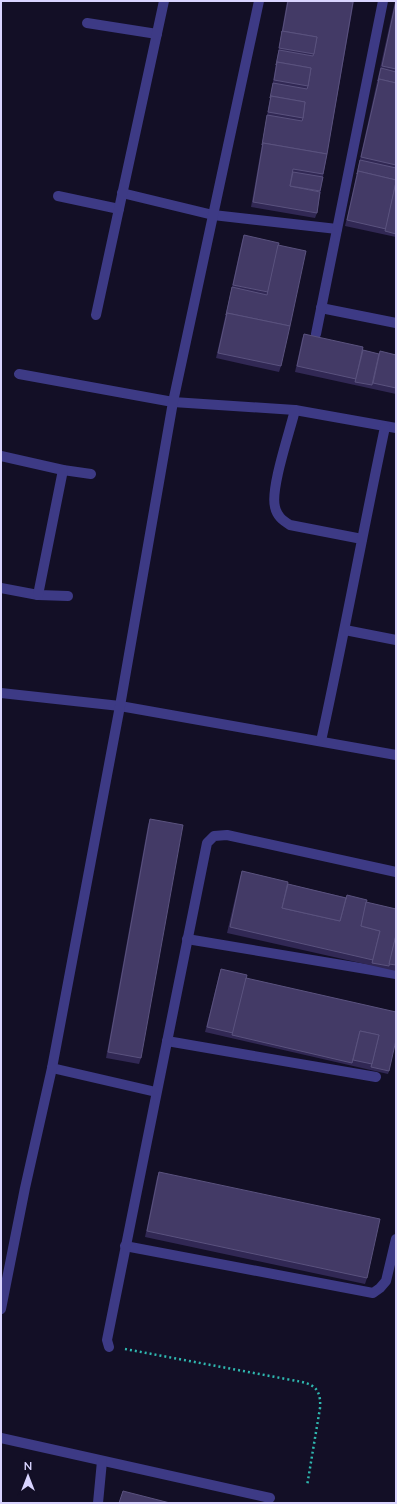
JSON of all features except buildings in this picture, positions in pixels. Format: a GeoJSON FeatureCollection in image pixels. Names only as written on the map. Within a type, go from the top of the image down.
{"type":"FeatureCollection","features":[{"type":"Feature","properties":{"kind":"street"},"geometry":{"type":"LineString","coordinates":[[96,315],[164,1]]}},
{"type":"Feature","properties":{"kind":"street"},"geometry":{"type":"LineString","coordinates":[[1,1309],[25,1188],[52,1068],[120,706],[173,402],[259,1]]}},
{"type":"Feature","properties":{"kind":"street"},"geometry":{"type":"LineString","coordinates":[[316,334],[383,1]]}},
{"type":"Feature","properties":{"kind":"street"},"geometry":{"type":"LineString","coordinates":[[87,23],[157,34]]}},
{"type":"Feature","properties":{"kind":"street"},"geometry":{"type":"LineString","coordinates":[[122,193],[213,215],[337,229]]}},
{"type":"Feature","properties":{"kind":"street"},"geometry":{"type":"LineString","coordinates":[[58,196],[119,209]]}},
{"type":"Feature","properties":{"kind":"street"},"geometry":{"type":"LineString","coordinates":[[321,308],[396,323]]}},
{"type":"Feature","properties":{"kind":"street"},"geometry":{"type":"LineString","coordinates":[[19,374],[173,402],[295,410],[396,428]]}},
{"type":"Feature","properties":{"kind":"street"},"geometry":{"type":"LineString","coordinates":[[295,410],[274,490],[274,507],[280,519],[290,525],[362,539]]}},
{"type":"Feature","properties":{"kind":"street"},"geometry":{"type":"LineString","coordinates":[[321,741],[345,630],[385,427]]}},
{"type":"Feature","properties":{"kind":"street"},"geometry":{"type":"LineString","coordinates":[[1,456],[63,470],[91,474]]}},
{"type":"Feature","properties":{"kind":"street"},"geometry":{"type":"LineString","coordinates":[[38,595],[63,470]]}},
{"type":"Feature","properties":{"kind":"street"},"geometry":{"type":"LineString","coordinates":[[1,588],[38,595],[68,596]]}},
{"type":"Feature","properties":{"kind":"street"},"geometry":{"type":"LineString","coordinates":[[345,630],[396,640]]}},
{"type":"Feature","properties":{"kind":"street"},"geometry":{"type":"LineString","coordinates":[[1,693],[120,706],[396,755]]}},
{"type":"Feature","properties":{"kind":"street"},"geometry":{"type":"LineString","coordinates":[[109,1346],[107,1340],[125,1246],[207,843],[214,836],[227,835],[396,872]]}},
{"type":"Feature","properties":{"kind":"street"},"geometry":{"type":"LineString","coordinates":[[187,939],[396,974]]}},
{"type":"Feature","properties":{"kind":"street"},"geometry":{"type":"LineString","coordinates":[[167,1041],[376,1077]]}},
{"type":"Feature","properties":{"kind":"street"},"geometry":{"type":"LineString","coordinates":[[52,1068],[156,1092]]}},
{"type":"Feature","properties":{"kind":"street"},"geometry":{"type":"LineString","coordinates":[[125,1246],[373,1293],[386,1281],[396,1239]]}},
{"type":"Feature","properties":{"kind":"street"},"geometry":{"type":"LineString","coordinates":[[1,1438],[270,1498]]}},
{"type":"Feature","properties":{"kind":"street"},"geometry":{"type":"LineString","coordinates":[[98,1503],[102,1460]]}},
{"type":"Feature","properties":{"kind":"path"},"geometry":{"type":"LineString","coordinates":[[109,1346],[286,1379],[309,1384],[317,1389],[321,1397],[320,1408],[307,1486]]}}]}
